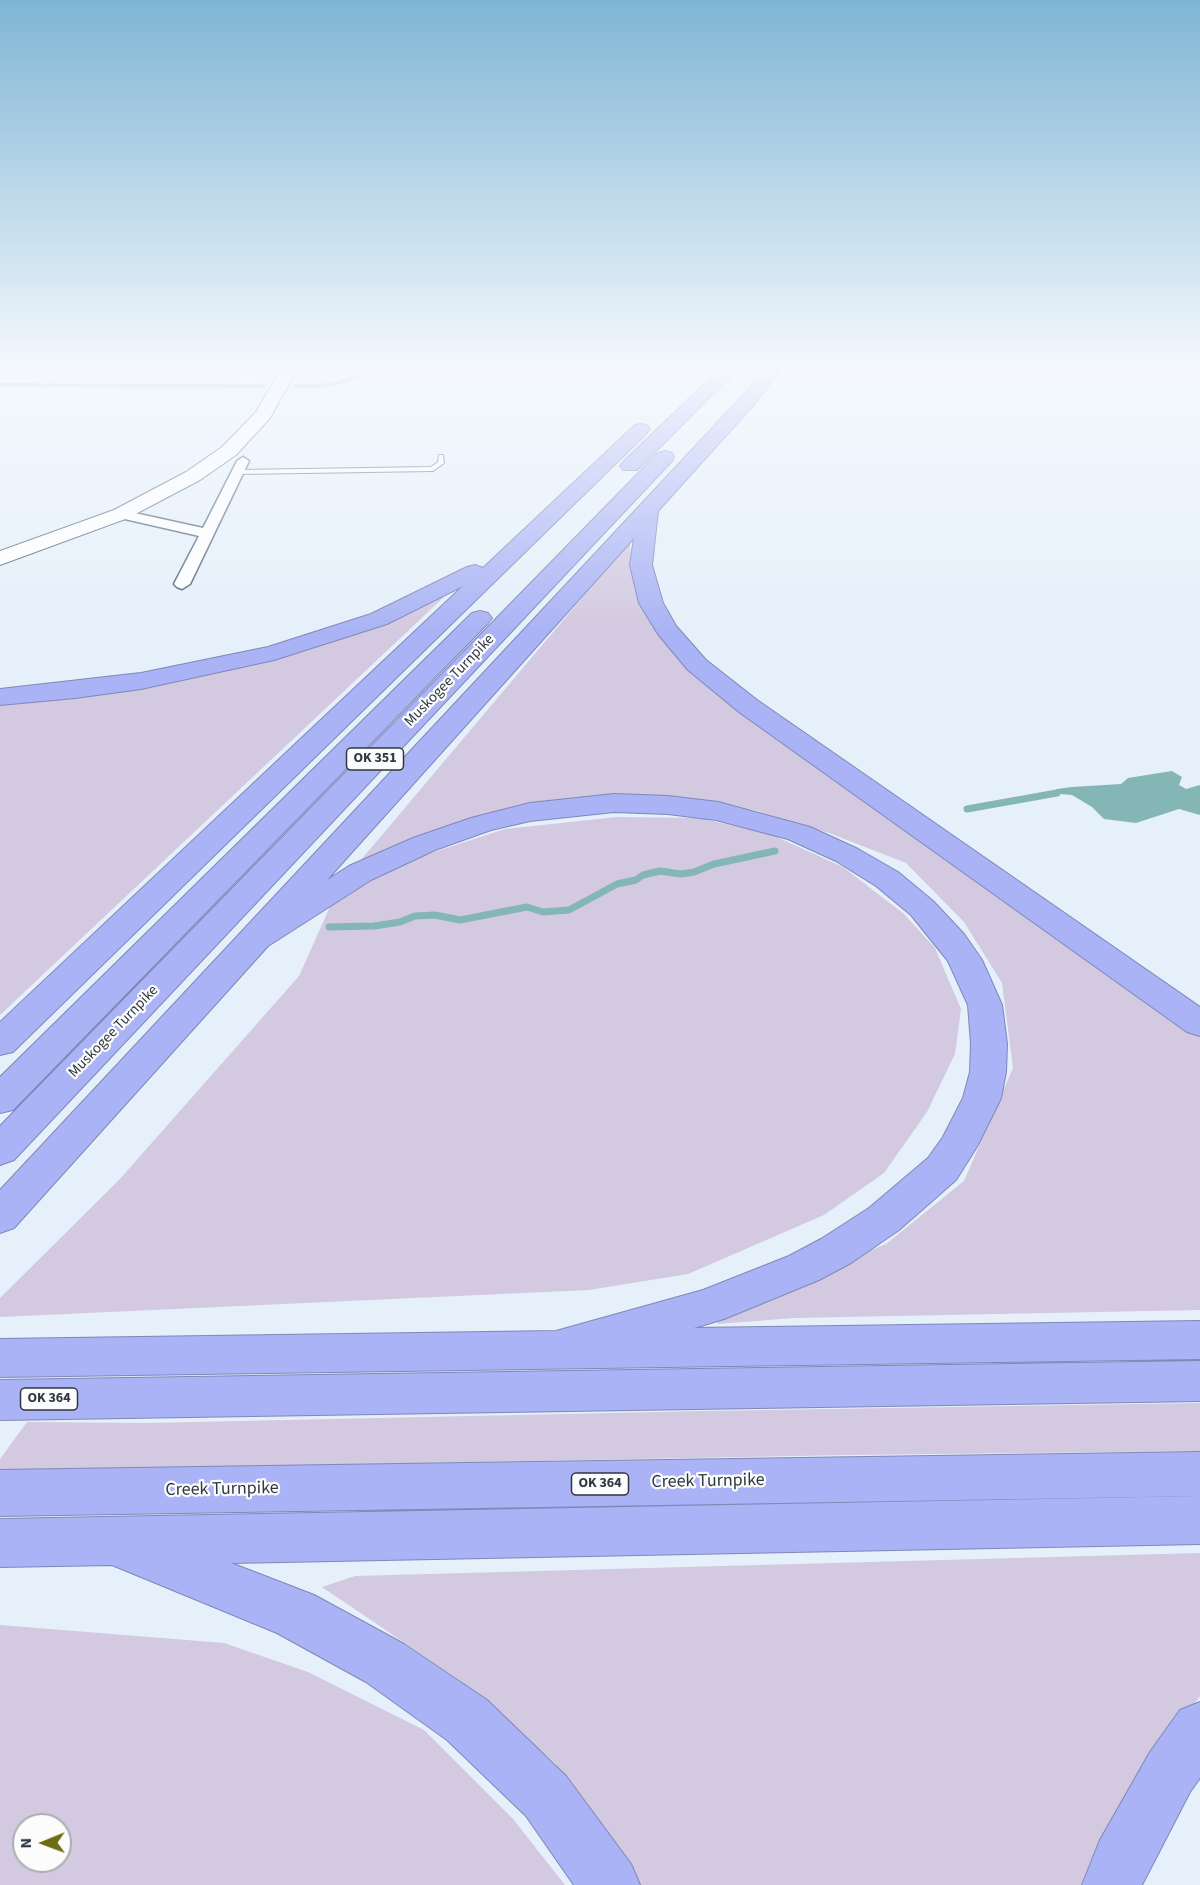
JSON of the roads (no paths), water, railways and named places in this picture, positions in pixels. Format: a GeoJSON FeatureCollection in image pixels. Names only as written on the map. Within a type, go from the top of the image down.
{"type":"FeatureCollection","features":[{"type":"Feature","properties":{"kind":"highway"},"geometry":{"type":"LineString","coordinates":[[0,1043],[612,457]]}},
{"type":"Feature","properties":{"kind":"highway","name":"Muskogee Turnpike"},"geometry":{"type":"LineString","coordinates":[[0,1100],[640,457]]}},
{"type":"Feature","properties":{"kind":"highway","name":"Muskogee Turnpike"},"geometry":{"type":"LineString","coordinates":[[0,1150],[666,457]]}},
{"type":"Feature","properties":{"kind":"highway"},"geometry":{"type":"LineString","coordinates":[[0,1217],[694,457]]}},
{"type":"Feature","properties":{"kind":"highway"},"geometry":{"type":"LineString","coordinates":[[648,508],[642,554],[646,589],[666,629],[698,665],[748,706],[1200,1023]]}},
{"type":"Feature","properties":{"kind":"highway"},"geometry":{"type":"LineString","coordinates":[[0,696],[75,690],[141,681],[231,664],[294,648],[356,628],[397,611],[514,551]]}},
{"type":"Feature","properties":{"kind":"highway"},"geometry":{"type":"LineString","coordinates":[[248,944],[360,873],[424,844],[481,824],[530,812],[614,803],[668,805],[718,811],[799,833],[847,855],[887,879],[922,908],[952,941],[965,960],[985,1005],[989,1053],[982,1098],[972,1122],[942,1169],[884,1219],[836,1251],[804,1268],[709,1306],[558,1349]]}},
{"type":"Feature","properties":{"kind":"highway"},"geometry":{"type":"LineString","coordinates":[[0,1358],[103,1377],[558,1349],[1200,1340]]}},
{"type":"Feature","properties":{"kind":"highway","name":"OK 364"},"geometry":{"type":"LineString","coordinates":[[0,1400],[103,1377],[1200,1381]]}},
{"type":"Feature","properties":{"kind":"highway","name":"Creek Turnpike"},"geometry":{"type":"LineString","coordinates":[[0,1493],[1200,1474]]}},
{"type":"Feature","properties":{"kind":"highway"},"geometry":{"type":"LineString","coordinates":[[0,1543],[1200,1520]]}},
{"type":"Feature","properties":{"kind":"highway"},"geometry":{"type":"LineString","coordinates":[[112,1541],[295,1614],[385,1663],[467,1720],[546,1796],[610,1885]]}},
{"type":"Feature","properties":{"kind":"highway"},"geometry":{"type":"LineString","coordinates":[[1112,1885],[1122,1861],[1170,1772],[1200,1730]]}},
{"type":"Feature","properties":{"kind":"street"},"geometry":{"type":"LineString","coordinates":[[0,558],[121,514],[193,476],[219,457]]}},
{"type":"Feature","properties":{"kind":"street"},"geometry":{"type":"LineString","coordinates":[[182,584],[240,466]]}},
{"type":"Feature","properties":{"kind":"street"},"geometry":{"type":"LineString","coordinates":[[121,514],[206,533]]}},
{"type":"Feature","properties":{"kind":"lane"},"geometry":{"type":"LineString","coordinates":[[240,466],[433,469],[441,463],[441,457]]}},
{"type":"Feature","properties":{"kind":"waterway"},"geometry":{"type":"LineString","coordinates":[[967,809],[1057,793]]}},
{"type":"Feature","properties":{"kind":"waterway"},"geometry":{"type":"LineString","coordinates":[[329,927],[374,926],[400,922],[415,916],[435,915],[460,920],[527,907],[543,912],[569,910],[617,884],[636,880],[643,875],[660,871],[681,874],[694,872],[714,864],[775,851]]}}]}
